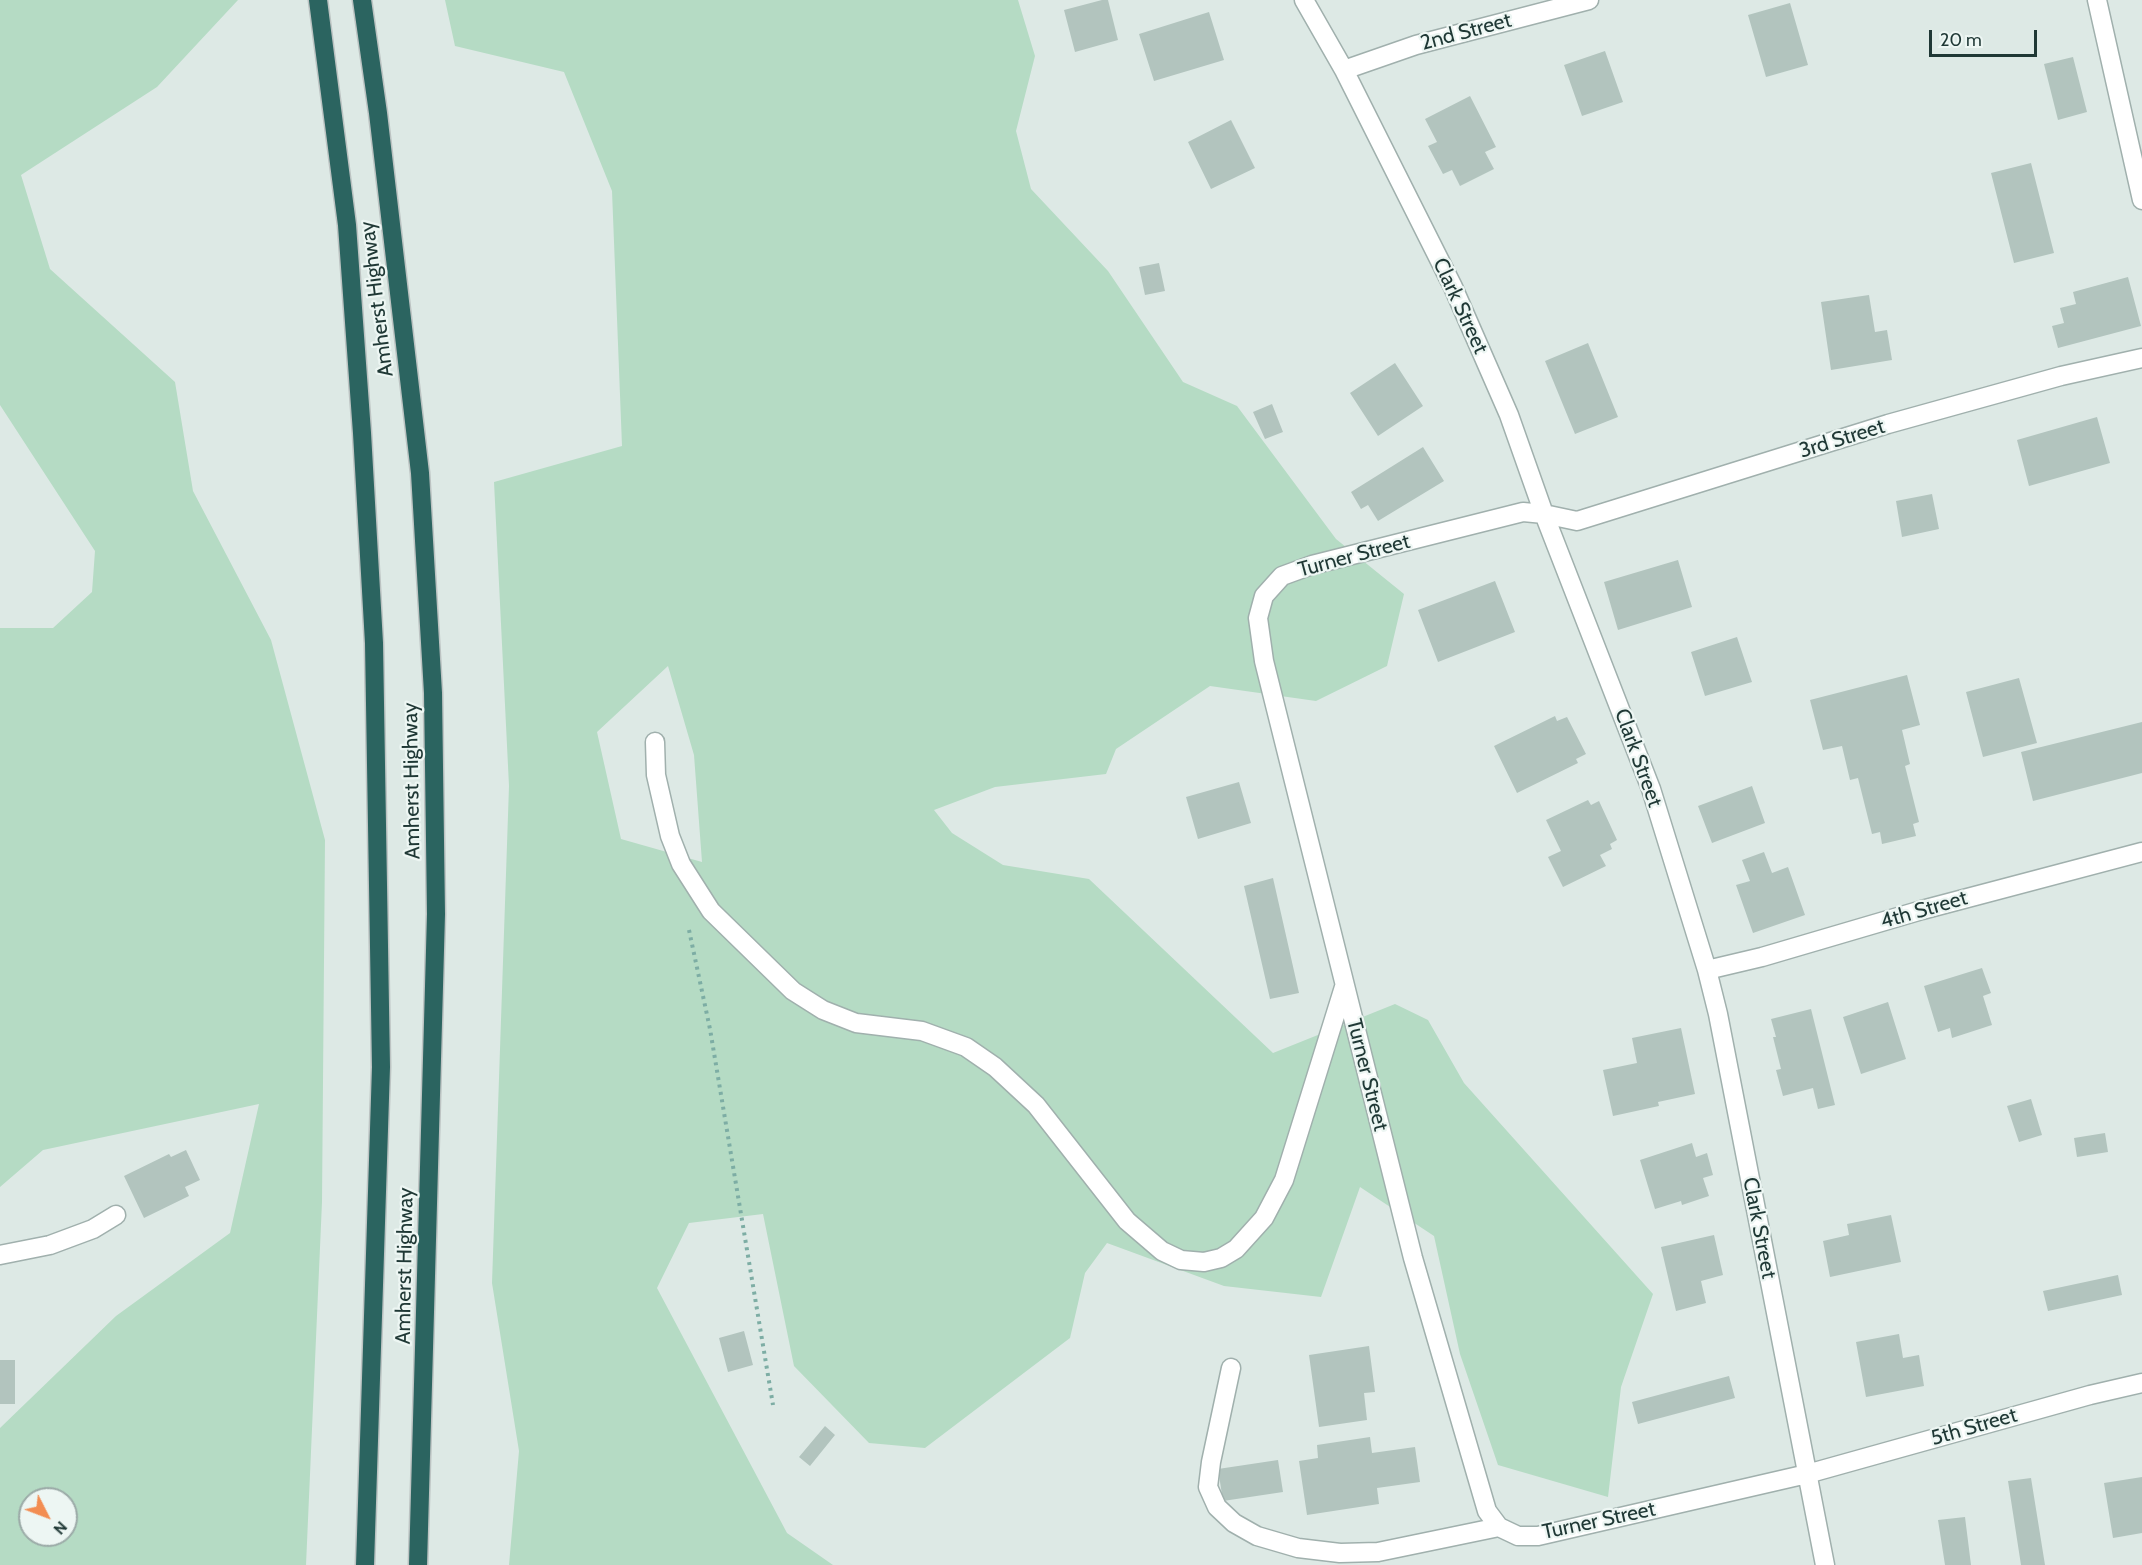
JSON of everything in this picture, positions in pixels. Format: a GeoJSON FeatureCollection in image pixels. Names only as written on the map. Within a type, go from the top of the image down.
{"type":"FeatureCollection","features":[{"type":"Feature","properties":{"kind":"highway","name":"Amherst Highway"},"geometry":{"type":"LineString","coordinates":[[318,0],[347,225],[374,643],[381,1067],[365,1565]]}},
{"type":"Feature","properties":{"kind":"highway","name":"Amherst Highway"},"geometry":{"type":"LineString","coordinates":[[362,0],[378,113],[420,473],[432,693],[436,914],[418,1565]]}},
{"type":"Feature","properties":{"kind":"street","name":"Clark Street"},"geometry":{"type":"LineString","coordinates":[[1304,0],[1344,70],[1453,287],[1509,415],[1544,514],[1651,789],[1707,970],[1718,1014],[1825,1565]]}},
{"type":"Feature","properties":{"kind":"street","name":"2nd Street"},"geometry":{"type":"LineString","coordinates":[[1344,70],[1416,45],[1589,0]]}},
{"type":"Feature","properties":{"kind":"street"},"geometry":{"type":"LineString","coordinates":[[2097,0],[2142,200]]}},
{"type":"Feature","properties":{"kind":"street","name":"3rd Street"},"geometry":{"type":"LineString","coordinates":[[1544,514],[1577,521],[1899,421],[2061,376],[2142,358]]}},
{"type":"Feature","properties":{"kind":"street","name":"Turner Street"},"geometry":{"type":"LineString","coordinates":[[1544,514],[1522,512],[1311,565],[1282,576],[1264,596],[1258,618],[1264,662],[1416,1270],[1487,1511],[1499,1527],[1518,1536],[1538,1536],[1807,1474]]}},
{"type":"Feature","properties":{"kind":"street"},"geometry":{"type":"LineString","coordinates":[[655,742],[656,775],[670,836],[681,864],[719,919],[793,991],[823,1010],[856,1023],[922,1031],[966,1047],[995,1067],[1036,1105],[1127,1221],[1162,1251],[1181,1260],[1204,1262],[1221,1258],[1236,1249],[1264,1218],[1284,1180],[1344,986]]}},
{"type":"Feature","properties":{"kind":"street","name":"4th Street"},"geometry":{"type":"LineString","coordinates":[[1707,970],[1762,957],[1922,910],[2142,852]]}},
{"type":"Feature","properties":{"kind":"street"},"geometry":{"type":"LineString","coordinates":[[0,1255],[50,1245],[93,1229],[116,1215]]}},
{"type":"Feature","properties":{"kind":"street"},"geometry":{"type":"LineString","coordinates":[[1231,1368],[1208,1487],[1217,1508],[1234,1523],[1257,1536],[1298,1548],[1340,1553],[1378,1552],[1499,1527]]}},
{"type":"Feature","properties":{"kind":"street","name":"5th Street"},"geometry":{"type":"LineString","coordinates":[[1807,1474],[2090,1395],[2142,1383]]}},
{"type":"Feature","properties":{"kind":"path"},"geometry":{"type":"LineString","coordinates":[[689,928],[712,1041],[773,1405]]}},
{"type":"Feature","properties":{"kind":"green space"},"geometry":{"type":"Polygon","coordinates":[[[0,0],[238,0],[157,87],[21,175],[50,269],[175,382],[193,491],[271,640],[325,840],[322,1202],[306,1565],[0,1565],[0,1428],[116,1316],[230,1233],[259,1104],[43,1150],[0,1187],[0,628],[53,628],[92,592],[95,551],[0,405],[0,0]]]}},
{"type":"Feature","properties":{"kind":"green space"},"geometry":{"type":"Polygon","coordinates":[[[445,0],[1018,0],[1035,56],[1016,131],[1031,189],[1108,271],[1183,382],[1237,406],[1336,539],[1404,594],[1387,666],[1316,701],[1210,686],[1116,749],[1106,774],[995,787],[934,810],[952,833],[1003,865],[1089,879],[1273,1053],[1395,1004],[1428,1020],[1464,1083],[1653,1294],[1621,1387],[1608,1497],[1498,1465],[1460,1354],[1434,1236],[1360,1187],[1321,1297],[1224,1286],[1107,1243],[1085,1273],[1070,1338],[925,1448],[869,1443],[794,1366],[763,1214],[689,1223],[657,1288],[787,1533],[833,1565],[509,1565],[519,1451],[492,1283],[509,786],[494,482],[622,446],[612,191],[564,72],[455,46],[445,0]],[[668,666],[597,732],[621,839],[702,862],[694,755],[668,666]]]}},
{"type":"Feature","properties":{"kind":"building"},"geometry":{"type":"Polygon","coordinates":[[[1108,0],[1118,40],[1075,52],[1064,10],[1108,0]]]}},
{"type":"Feature","properties":{"kind":"building"},"geometry":{"type":"Polygon","coordinates":[[[1790,3],[1808,65],[1766,77],[1748,15],[1790,3]]]}},
{"type":"Feature","properties":{"kind":"building"},"geometry":{"type":"Polygon","coordinates":[[[1209,12],[1224,60],[1154,81],[1139,34],[1209,12]]]}},
{"type":"Feature","properties":{"kind":"building"},"geometry":{"type":"Polygon","coordinates":[[[1605,51],[1623,102],[1582,116],[1564,65],[1605,51]]]}},
{"type":"Feature","properties":{"kind":"building"},"geometry":{"type":"Polygon","coordinates":[[[2073,57],[2087,112],[2058,120],[2044,64],[2073,57]]]}},
{"type":"Feature","properties":{"kind":"building"},"geometry":{"type":"Polygon","coordinates":[[[1470,96],[1496,147],[1485,152],[1494,169],[1460,186],[1452,170],[1443,174],[1428,146],[1437,142],[1425,119],[1470,96]]]}},
{"type":"Feature","properties":{"kind":"building"},"geometry":{"type":"Polygon","coordinates":[[[1231,120],[1255,168],[1211,189],[1188,142],[1231,120]]]}},
{"type":"Feature","properties":{"kind":"building"},"geometry":{"type":"Polygon","coordinates":[[[2031,163],[2054,253],[2014,263],[1991,173],[2031,163]]]}},
{"type":"Feature","properties":{"kind":"building"},"geometry":{"type":"Polygon","coordinates":[[[1159,263],[1165,291],[1145,295],[1139,267],[1159,263]]]}},
{"type":"Feature","properties":{"kind":"building"},"geometry":{"type":"Polygon","coordinates":[[[2128,277],[2141,326],[2058,348],[2052,326],[2064,323],[2060,308],[2076,304],[2073,292],[2128,277]]]}},
{"type":"Feature","properties":{"kind":"building"},"geometry":{"type":"Polygon","coordinates":[[[1869,295],[1875,332],[1887,330],[1892,360],[1831,370],[1821,302],[1869,295]]]}},
{"type":"Feature","properties":{"kind":"building"},"geometry":{"type":"Polygon","coordinates":[[[1588,343],[1618,417],[1575,434],[1545,361],[1588,343]]]}},
{"type":"Feature","properties":{"kind":"building"},"geometry":{"type":"Polygon","coordinates":[[[1395,363],[1423,406],[1378,436],[1350,393],[1395,363]]]}},
{"type":"Feature","properties":{"kind":"building"},"geometry":{"type":"Polygon","coordinates":[[[1272,404],[1283,432],[1265,439],[1253,412],[1272,404]]]}},
{"type":"Feature","properties":{"kind":"building"},"geometry":{"type":"Polygon","coordinates":[[[2097,417],[2110,463],[2029,486],[2017,440],[2097,417]]]}},
{"type":"Feature","properties":{"kind":"building"},"geometry":{"type":"Polygon","coordinates":[[[1423,447],[1444,481],[1378,521],[1368,505],[1361,509],[1351,492],[1423,447]]]}},
{"type":"Feature","properties":{"kind":"building"},"geometry":{"type":"Polygon","coordinates":[[[1932,494],[1939,529],[1902,537],[1896,501],[1932,494]]]}},
{"type":"Feature","properties":{"kind":"building"},"geometry":{"type":"Polygon","coordinates":[[[1678,560],[1692,607],[1618,630],[1604,582],[1678,560]]]}},
{"type":"Feature","properties":{"kind":"building"},"geometry":{"type":"Polygon","coordinates":[[[1495,581],[1515,632],[1438,662],[1418,610],[1495,581]]]}},
{"type":"Feature","properties":{"kind":"building"},"geometry":{"type":"Polygon","coordinates":[[[1737,637],[1752,682],[1705,696],[1691,652],[1737,637]]]}},
{"type":"Feature","properties":{"kind":"building"},"geometry":{"type":"Polygon","coordinates":[[[1907,675],[1920,725],[1902,730],[1910,764],[1905,766],[1919,822],[1913,824],[1916,836],[1882,844],[1880,832],[1872,834],[1858,778],[1850,780],[1842,746],[1823,750],[1810,700],[1907,675]]]}},
{"type":"Feature","properties":{"kind":"building"},"geometry":{"type":"Polygon","coordinates":[[[2019,678],[2037,743],[1983,757],[1966,692],[2019,678]]]}},
{"type":"Feature","properties":{"kind":"building"},"geometry":{"type":"Polygon","coordinates":[[[1555,716],[1557,721],[1567,717],[1586,754],[1576,759],[1578,763],[1517,793],[1494,746],[1555,716]]]}},
{"type":"Feature","properties":{"kind":"building"},"geometry":{"type":"Polygon","coordinates":[[[2142,722],[2142,773],[2033,801],[2021,752],[2142,722]]]}},
{"type":"Feature","properties":{"kind":"building"},"geometry":{"type":"Polygon","coordinates":[[[1239,782],[1251,823],[1198,839],[1186,797],[1239,782]]]}},
{"type":"Feature","properties":{"kind":"building"},"geometry":{"type":"Polygon","coordinates":[[[1752,786],[1765,823],[1712,843],[1698,806],[1752,786]]]}},
{"type":"Feature","properties":{"kind":"building"},"geometry":{"type":"Polygon","coordinates":[[[1588,800],[1591,805],[1599,801],[1617,840],[1610,844],[1612,849],[1600,855],[1606,866],[1563,887],[1548,857],[1561,851],[1546,820],[1588,800]]]}},
{"type":"Feature","properties":{"kind":"building"},"geometry":{"type":"Polygon","coordinates":[[[1764,852],[1772,873],[1788,867],[1805,915],[1753,933],[1736,885],[1750,881],[1742,860],[1764,852]]]}},
{"type":"Feature","properties":{"kind":"building"},"geometry":{"type":"Polygon","coordinates":[[[1273,878],[1299,993],[1270,999],[1244,886],[1273,878]]]}},
{"type":"Feature","properties":{"kind":"building"},"geometry":{"type":"Polygon","coordinates":[[[1982,968],[1991,993],[1983,996],[1992,1025],[1952,1038],[1950,1028],[1938,1032],[1924,986],[1982,968]]]}},
{"type":"Feature","properties":{"kind":"building"},"geometry":{"type":"Polygon","coordinates":[[[1888,1002],[1906,1059],[1861,1074],[1843,1017],[1888,1002]]]}},
{"type":"Feature","properties":{"kind":"building"},"geometry":{"type":"Polygon","coordinates":[[[1811,1009],[1835,1105],[1818,1109],[1813,1088],[1783,1096],[1776,1070],[1781,1069],[1771,1019],[1811,1009]]]}},
{"type":"Feature","properties":{"kind":"building"},"geometry":{"type":"Polygon","coordinates":[[[1681,1028],[1695,1094],[1658,1102],[1659,1106],[1613,1116],[1603,1070],[1637,1063],[1632,1038],[1681,1028]]]}},
{"type":"Feature","properties":{"kind":"building"},"geometry":{"type":"Polygon","coordinates":[[[2031,1099],[2042,1135],[2019,1142],[2007,1106],[2031,1099]]]}},
{"type":"Feature","properties":{"kind":"building"},"geometry":{"type":"Polygon","coordinates":[[[2105,1133],[2108,1152],[2077,1157],[2074,1138],[2105,1133]]]}},
{"type":"Feature","properties":{"kind":"building"},"geometry":{"type":"Polygon","coordinates":[[[1692,1143],[1696,1157],[1707,1153],[1713,1175],[1703,1178],[1709,1196],[1682,1205],[1681,1201],[1655,1209],[1640,1160],[1692,1143]]]}},
{"type":"Feature","properties":{"kind":"building"},"geometry":{"type":"Polygon","coordinates":[[[186,1150],[200,1180],[185,1187],[189,1196],[144,1218],[124,1176],[169,1154],[171,1157],[186,1150]]]}},
{"type":"Feature","properties":{"kind":"building"},"geometry":{"type":"Polygon","coordinates":[[[1891,1215],[1901,1262],[1830,1277],[1823,1241],[1849,1235],[1847,1224],[1891,1215]]]}},
{"type":"Feature","properties":{"kind":"building"},"geometry":{"type":"Polygon","coordinates":[[[1714,1235],[1723,1275],[1701,1281],[1706,1303],[1676,1311],[1661,1247],[1714,1235]]]}},
{"type":"Feature","properties":{"kind":"building"},"geometry":{"type":"Polygon","coordinates":[[[2118,1275],[2122,1295],[2048,1311],[2043,1291],[2118,1275]]]}},
{"type":"Feature","properties":{"kind":"building"},"geometry":{"type":"Polygon","coordinates":[[[744,1331],[753,1365],[728,1372],[719,1338],[744,1331]]]}},
{"type":"Feature","properties":{"kind":"building"},"geometry":{"type":"Polygon","coordinates":[[[1899,1334],[1903,1358],[1919,1355],[1924,1386],[1866,1397],[1856,1342],[1899,1334]]]}},
{"type":"Feature","properties":{"kind":"building"},"geometry":{"type":"Polygon","coordinates":[[[1369,1346],[1375,1392],[1364,1393],[1367,1420],[1319,1427],[1309,1355],[1369,1346]]]}},
{"type":"Feature","properties":{"kind":"building"},"geometry":{"type":"Polygon","coordinates":[[[0,1360],[15,1360],[15,1404],[0,1404],[0,1360]]]}},
{"type":"Feature","properties":{"kind":"building"},"geometry":{"type":"Polygon","coordinates":[[[1729,1376],[1735,1398],[1638,1424],[1632,1402],[1729,1376]]]}},
{"type":"Feature","properties":{"kind":"building"},"geometry":{"type":"Polygon","coordinates":[[[825,1426],[835,1435],[810,1466],[799,1457],[825,1426]]]}},
{"type":"Feature","properties":{"kind":"building"},"geometry":{"type":"Polygon","coordinates":[[[1370,1437],[1372,1453],[1415,1447],[1420,1482],[1377,1488],[1379,1504],[1307,1515],[1299,1461],[1318,1458],[1317,1445],[1370,1437]]]}},
{"type":"Feature","properties":{"kind":"building"},"geometry":{"type":"Polygon","coordinates":[[[1278,1460],[1283,1492],[1223,1501],[1218,1469],[1278,1460]]]}},
{"type":"Feature","properties":{"kind":"building"},"geometry":{"type":"Polygon","coordinates":[[[2142,1477],[2142,1533],[2113,1538],[2104,1483],[2142,1477]]]}},
{"type":"Feature","properties":{"kind":"building"},"geometry":{"type":"Polygon","coordinates":[[[2031,1478],[2045,1565],[2021,1565],[2008,1481],[2031,1478]]]}},
{"type":"Feature","properties":{"kind":"building"},"geometry":{"type":"Polygon","coordinates":[[[1965,1517],[1971,1565],[1945,1565],[1938,1520],[1965,1517]]]}}]}
